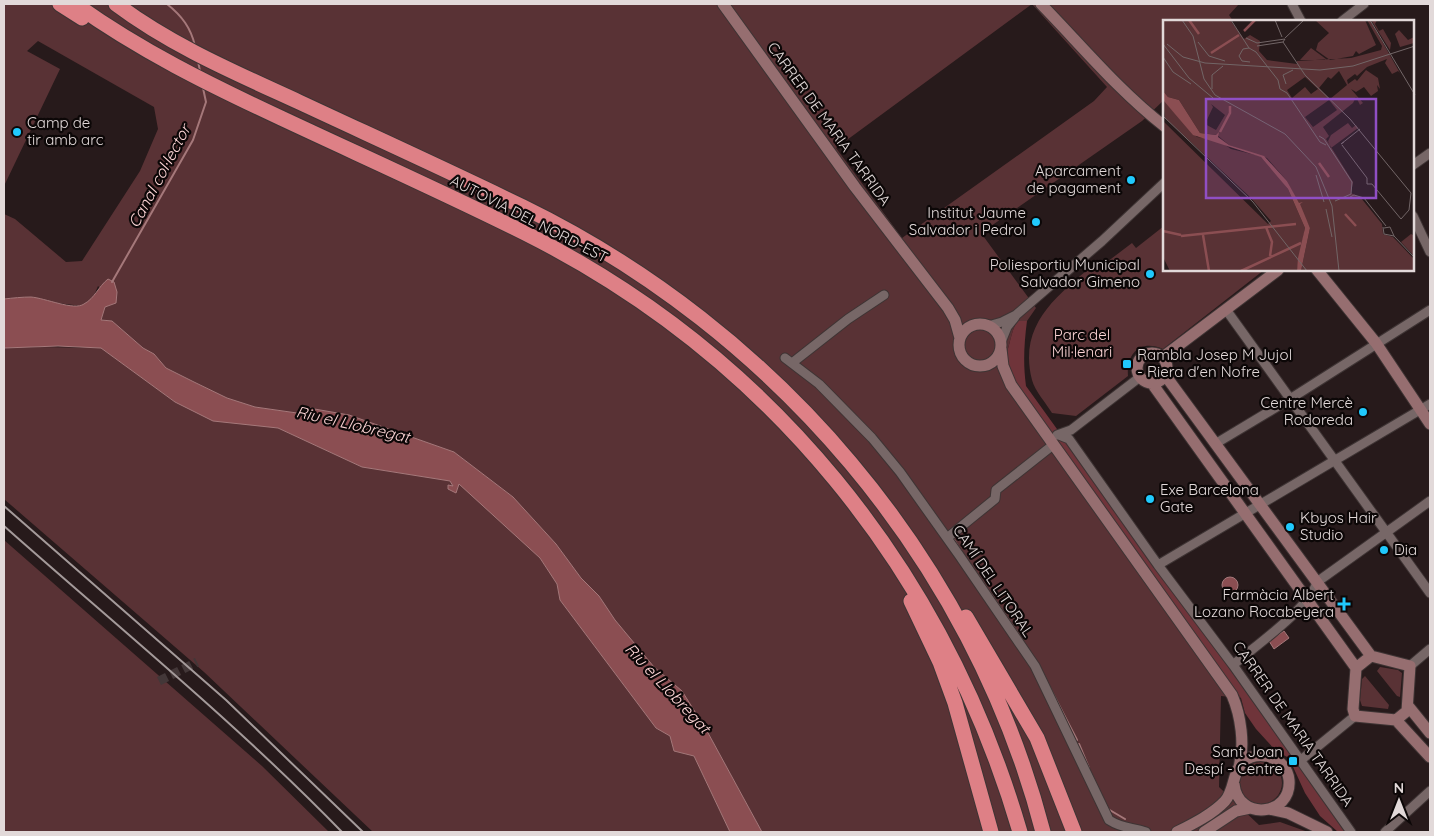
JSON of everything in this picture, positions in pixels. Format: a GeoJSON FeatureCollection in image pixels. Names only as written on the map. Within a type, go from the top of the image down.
{"type":"FeatureCollection","features":[{"type":"Feature","properties":{"kind":"highway"},"geometry":{"type":"LineString","coordinates":[[60,4],[158,60]]}},
{"type":"Feature","properties":{"kind":"highway","name":"AUTOVIA DEL NORD-EST"},"geometry":{"type":"LineString","coordinates":[[75,4],[158,60],[524,232],[578,261],[637,298],[715,357],[780,418],[843,488],[884,543],[930,616],[967,688],[995,757],[1020,832]]}},
{"type":"Feature","properties":{"kind":"highway","name":"AUTOVIA DEL NORD-EST"},"geometry":{"type":"LineString","coordinates":[[116,4],[177,44],[219,66],[529,210],[591,243],[642,275],[717,330],[797,402],[858,470],[904,532],[948,601],[988,681],[1019,755],[1043,832]]}},
{"type":"Feature","properties":{"kind":"highway"},"geometry":{"type":"LineString","coordinates":[[121,4],[134,17]]}},
{"type":"Feature","properties":{"kind":"highway"},"geometry":{"type":"LineString","coordinates":[[904,532],[955,599],[1027,720],[1046,758],[1074,832]]}},
{"type":"Feature","properties":{"kind":"highway"},"geometry":{"type":"LineString","coordinates":[[884,543],[948,682],[991,832]]}},
{"type":"Feature","properties":{"kind":"street","name":"CARRER DE MARIA TARRIDA"},"geometry":{"type":"LineString","coordinates":[[723,4],[855,187],[948,308],[955,320],[960,338]]}},
{"type":"Feature","properties":{"kind":"street"},"geometry":{"type":"LineString","coordinates":[[1043,4],[1110,76],[1145,111],[1163,125]]}},
{"type":"Feature","properties":{"kind":"street"},"geometry":{"type":"LineString","coordinates":[[1292,4],[1300,20]]}},
{"type":"Feature","properties":{"kind":"street"},"geometry":{"type":"LineString","coordinates":[[1343,20],[1364,4]]}},
{"type":"Feature","properties":{"kind":"street"},"geometry":{"type":"LineString","coordinates":[[1414,164],[1430,153]]}},
{"type":"Feature","properties":{"kind":"street"},"geometry":{"type":"LineString","coordinates":[[978,366],[992,362],[1001,345],[1006,328],[1016,315],[1102,241],[1163,184]]}},
{"type":"Feature","properties":{"kind":"street"},"geometry":{"type":"LineString","coordinates":[[1414,218],[1430,252]]}},
{"type":"Feature","properties":{"kind":"street"},"geometry":{"type":"LineString","coordinates":[[1163,357],[1277,271]]}},
{"type":"Feature","properties":{"kind":"street"},"geometry":{"type":"LineString","coordinates":[[1318,271],[1425,407],[1430,424]]}},
{"type":"Feature","properties":{"kind":"street","name":"CAMÍ DEL LITORAL"},"geometry":{"type":"LineString","coordinates":[[884,295],[789,360],[819,384],[872,438],[900,472],[947,538],[1035,666],[1109,820],[1122,828],[1134,828],[1146,832]]}},
{"type":"Feature","properties":{"kind":"street","name":"CARRER DE MARIA TARRIDA"},"geometry":{"type":"LineString","coordinates":[[948,308],[983,325]]}},
{"type":"Feature","properties":{"kind":"street"},"geometry":{"type":"LineString","coordinates":[[1227,310],[1385,533],[1430,593]]}},
{"type":"Feature","properties":{"kind":"street"},"geometry":{"type":"LineString","coordinates":[[1215,444],[1430,310]]}},
{"type":"Feature","properties":{"kind":"street"},"geometry":{"type":"LineString","coordinates":[[1016,315],[1000,323],[967,328],[960,338],[959,347],[962,356],[969,363],[994,372],[1011,385],[1053,439],[1228,687],[1235,702],[1242,738],[1242,753],[1230,793],[1220,806],[1177,832]]}},
{"type":"Feature","properties":{"kind":"street"},"geometry":{"type":"LineString","coordinates":[[983,325],[997,333],[1001,345],[1003,366],[1011,385]]}},
{"type":"Feature","properties":{"kind":"street"},"geometry":{"type":"LineString","coordinates":[[947,538],[995,499],[996,490],[1053,439],[1070,434],[1145,380],[1160,381],[1165,375],[1167,366],[1163,357],[1150,353],[1141,357],[1137,366],[1145,380],[1356,668],[1353,709],[1355,716]]}},
{"type":"Feature","properties":{"kind":"street"},"geometry":{"type":"LineString","coordinates":[[1165,375],[1372,656],[1410,666]]}},
{"type":"Feature","properties":{"kind":"street"},"geometry":{"type":"LineString","coordinates":[[1158,565],[1425,407]]}},
{"type":"Feature","properties":{"kind":"street","name":"CARRER DE MARIA TARRIDA"},"geometry":{"type":"LineString","coordinates":[[1070,434],[1158,565],[1233,665],[1351,832]]}},
{"type":"Feature","properties":{"kind":"street"},"geometry":{"type":"LineString","coordinates":[[1233,665],[1300,610],[1317,582],[1430,501]]}},
{"type":"Feature","properties":{"kind":"street"},"geometry":{"type":"LineString","coordinates":[[1430,649],[1410,666],[1409,707],[1430,733]]}},
{"type":"Feature","properties":{"kind":"street"},"geometry":{"type":"LineString","coordinates":[[1356,668],[1372,656]]}},
{"type":"Feature","properties":{"kind":"street"},"geometry":{"type":"LineString","coordinates":[[1396,720],[1409,707]]}},
{"type":"Feature","properties":{"kind":"street"},"geometry":{"type":"LineString","coordinates":[[1301,760],[1355,716],[1396,720],[1430,757]]}},
{"type":"Feature","properties":{"kind":"street"},"geometry":{"type":"LineString","coordinates":[[1242,738],[1248,746],[1264,756],[1277,760],[1285,769],[1289,778],[1290,804],[1298,817]]}},
{"type":"Feature","properties":{"kind":"street"},"geometry":{"type":"LineString","coordinates":[[1239,767],[1250,758],[1264,756]]}},
{"type":"Feature","properties":{"kind":"street"},"geometry":{"type":"LineString","coordinates":[[1234,784],[1238,798],[1250,808]]}},
{"type":"Feature","properties":{"kind":"street"},"geometry":{"type":"LineString","coordinates":[[1269,809],[1280,803],[1288,791]]}},
{"type":"Feature","properties":{"kind":"street"},"geometry":{"type":"LineString","coordinates":[[1385,832],[1430,791]]}},
{"type":"Feature","properties":{"kind":"street"},"geometry":{"type":"LineString","coordinates":[[1204,832],[1236,811],[1250,808],[1281,810],[1327,832]]}},
{"type":"Feature","properties":{"kind":"green space"},"geometry":{"type":"Polygon","coordinates":[[[4,4],[1032,4],[1239,4],[1229,15],[1232,20],[1163,20],[1163,101],[1142,121],[981,233],[1036,308],[1027,321],[1017,321],[1004,360],[1051,432],[1241,698],[1221,696],[1219,787],[1259,825],[1280,822],[1308,832],[762,832],[707,731],[682,691],[654,667],[615,620],[599,596],[581,578],[556,544],[513,497],[454,452],[349,415],[303,407],[304,414],[255,407],[227,398],[166,368],[154,354],[143,348],[112,321],[101,320],[105,307],[116,303],[98,286],[93,298],[82,306],[15,298],[4,299],[4,214],[15,219],[66,262],[82,261],[140,171],[158,129],[154,107],[38,41],[27,51],[60,69],[4,186],[4,4]],[[1032,4],[836,148],[902,238],[1094,101],[1107,87],[1032,4]]]}},
{"type":"Feature","properties":{"kind":"green space","name":"Parc del Mil·lenari"},"geometry":{"type":"Polygon","coordinates":[[[1163,227],[1163,271],[1263,271],[1163,349],[1148,346],[1136,350],[1130,361],[1128,376],[1076,416],[1052,413],[1038,393],[1032,380],[1029,360],[1031,341],[1037,325],[1057,297],[1099,260],[1103,265],[1132,243],[1136,248],[1163,227]]]}},
{"type":"Feature","properties":{"kind":"green space"},"geometry":{"type":"Polygon","coordinates":[[[4,348],[101,348],[175,402],[252,425],[278,428],[362,467],[451,481],[455,493],[458,483],[467,489],[540,558],[557,584],[560,600],[656,728],[670,736],[674,751],[694,756],[730,832],[373,832],[204,672],[4,499],[4,348]]]}},
{"type":"Feature","properties":{"kind":"green space"},"geometry":{"type":"Polygon","coordinates":[[[4,540],[262,766],[329,832],[4,832],[4,540]]]}},
{"type":"Feature","properties":{"kind":"green space"},"geometry":{"type":"Polygon","coordinates":[[[1380,667],[1398,670],[1402,673],[1400,697],[1397,696],[1377,671],[1380,667]]]}},
{"type":"Feature","properties":{"kind":"green space"},"geometry":{"type":"Polygon","coordinates":[[[1365,676],[1389,705],[1388,709],[1362,706],[1360,700],[1362,679],[1365,676]]]}},
{"type":"Feature","properties":{"kind":"green space"},"geometry":{"type":"Polygon","coordinates":[[[1265,762],[1273,765],[1279,771],[1282,783],[1279,795],[1273,801],[1257,804],[1249,801],[1243,795],[1240,779],[1243,771],[1249,765],[1265,762]]]}},
{"type":"Feature","properties":{"kind":"shaded area"},"geometry":{"type":"Polygon","coordinates":[[[1017,321],[1027,321],[1024,354],[1026,386],[1347,832],[1338,832],[1320,816],[1305,793],[1289,758],[1276,751],[1256,729],[1245,713],[1241,698],[1008,374],[1004,360],[1017,321]]]}},
{"type":"Feature","properties":{"kind":"water","name":"Riu el Llobregat"},"geometry":{"type":"Polygon","coordinates":[[[108,279],[114,282],[117,292],[116,303],[105,307],[101,320],[112,321],[143,348],[154,354],[166,368],[227,398],[255,407],[304,414],[303,407],[349,415],[454,452],[513,497],[556,544],[581,578],[599,596],[615,620],[654,667],[682,691],[707,731],[762,832],[730,832],[694,756],[674,751],[670,736],[656,728],[560,600],[557,584],[540,558],[459,484],[456,493],[448,489],[448,485],[453,486],[450,481],[362,467],[278,428],[213,421],[175,402],[101,348],[58,346],[4,348],[4,299],[31,297],[79,306],[91,299],[108,279]]]}},
{"type":"Feature","properties":{"kind":"water"},"geometry":{"type":"Polygon","coordinates":[[[1230,577],[1238,585],[1230,593],[1222,585],[1230,577]]]}},
{"type":"Feature","properties":{"kind":"water"},"geometry":{"type":"Polygon","coordinates":[[[1284,631],[1289,638],[1274,649],[1269,641],[1284,631]]]}},
{"type":"Feature","properties":{"kind":"waterway","name":"Canal col·lector"},"geometry":{"type":"LineString","coordinates":[[167,4],[185,23],[195,46]]}},
{"type":"Feature","properties":{"kind":"waterway","name":"Canal col·lector"},"geometry":{"type":"LineString","coordinates":[[198,61],[200,71]]}},
{"type":"Feature","properties":{"kind":"waterway","name":"Canal col·lector"},"geometry":{"type":"LineString","coordinates":[[112,282],[193,140],[206,102],[203,88]]}},
{"type":"Feature","properties":{"kind":"waterway"},"geometry":{"type":"LineString","coordinates":[[953,538],[961,551]]}},
{"type":"Feature","properties":{"kind":"waterway"},"geometry":{"type":"LineString","coordinates":[[975,571],[1019,635]]}},
{"type":"Feature","properties":{"kind":"waterway"},"geometry":{"type":"LineString","coordinates":[[1046,680],[1077,740]]}},
{"type":"Feature","properties":{"kind":"waterway"},"geometry":{"type":"LineString","coordinates":[[1079,744],[1089,768]]}},
{"type":"Feature","properties":{"kind":"waterway"},"geometry":{"type":"LineString","coordinates":[[1108,809],[1125,819]]}},
{"type":"Feature","properties":{"kind":"tunnel"},"geometry":{"type":"LineString","coordinates":[[159,681],[197,662]]}},
{"type":"Feature","properties":{"kind":"railway"},"geometry":{"type":"LineString","coordinates":[[4,506],[226,700],[363,832]]}},
{"type":"Feature","properties":{"kind":"railway"},"geometry":{"type":"LineString","coordinates":[[4,526],[261,752],[342,832]]}},
{"type":"Feature","properties":{"kind":"place","name":"Camp de tir amb arc"},"geometry":{"type":"Point","coordinates":[17,132]}},
{"type":"Feature","properties":{"kind":"place","name":"Aparcament de pagament"},"geometry":{"type":"Point","coordinates":[1131,180]}},
{"type":"Feature","properties":{"kind":"place","name":"Institut Jaume Salvador i Pedrol"},"geometry":{"type":"Point","coordinates":[1036,222]}},
{"type":"Feature","properties":{"kind":"place","name":"Poliesportiu Municipal Salvador Gimeno"},"geometry":{"type":"Point","coordinates":[1150,274]}},
{"type":"Feature","properties":{"kind":"place","name":"Rambla Josep M Jujol - Riera d'en Nofre"},"geometry":{"type":"Point","coordinates":[1127,364]}},
{"type":"Feature","properties":{"kind":"place","name":"Centre Mercè Rodoreda"},"geometry":{"type":"Point","coordinates":[1363,412]}},
{"type":"Feature","properties":{"kind":"place","name":"Exe Barcelona Gate"},"geometry":{"type":"Point","coordinates":[1150,499]}},
{"type":"Feature","properties":{"kind":"place","name":"Kbyos Hair Studio"},"geometry":{"type":"Point","coordinates":[1290,527]}},
{"type":"Feature","properties":{"kind":"place","name":"Dia"},"geometry":{"type":"Point","coordinates":[1384,550]}},
{"type":"Feature","properties":{"kind":"place","name":"Farmàcia Albert Lozano Rocabeyera"},"geometry":{"type":"Point","coordinates":[1344,604]}},
{"type":"Feature","properties":{"kind":"place","name":"Sant Joan Despí - Centre"},"geometry":{"type":"Point","coordinates":[1293,761]}}]}
